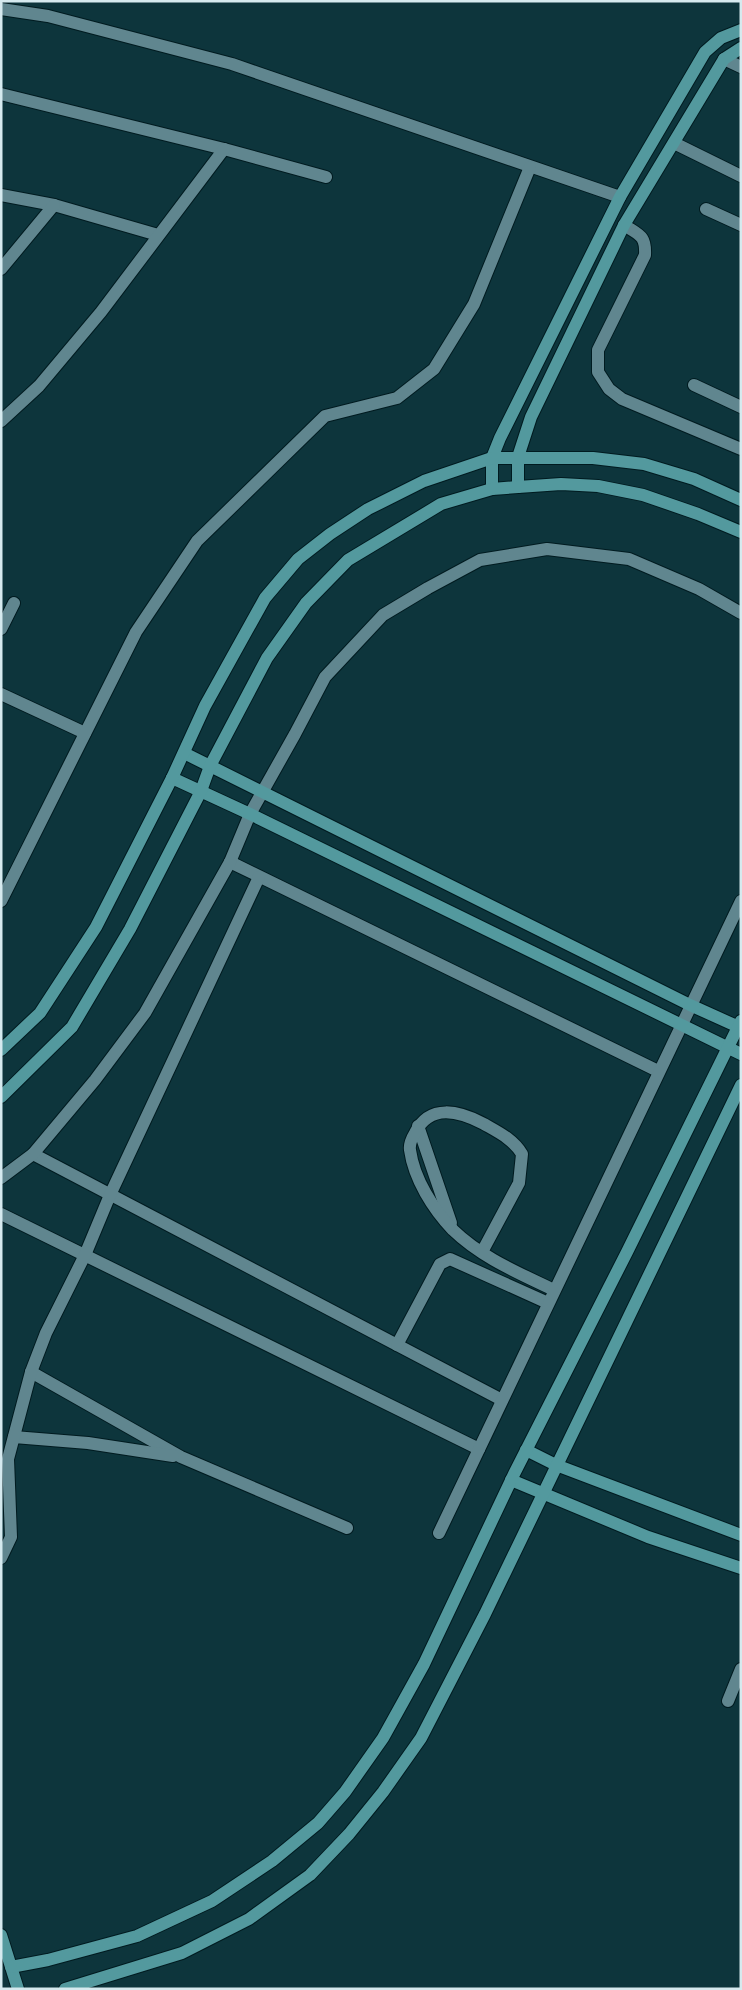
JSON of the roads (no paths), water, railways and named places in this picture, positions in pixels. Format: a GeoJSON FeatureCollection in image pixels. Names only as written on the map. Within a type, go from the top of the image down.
{"type":"FeatureCollection","features":[{"type":"Feature","properties":{"kind":"street"},"geometry":{"type":"LineString","coordinates":[[1,9],[48,16],[232,64],[620,197]]}},
{"type":"Feature","properties":{"kind":"street"},"geometry":{"type":"LineString","coordinates":[[492,489],[492,458],[500,438],[620,197],[705,52],[721,38],[741,30]]}},
{"type":"Feature","properties":{"kind":"street"},"geometry":{"type":"LineString","coordinates":[[518,487],[518,457],[531,417],[624,225],[724,58],[741,48]]}},
{"type":"Feature","properties":{"kind":"street"},"geometry":{"type":"LineString","coordinates":[[724,58],[741,67]]}},
{"type":"Feature","properties":{"kind":"street"},"geometry":{"type":"LineString","coordinates":[[1,94],[224,149],[326,177]]}},
{"type":"Feature","properties":{"kind":"street"},"geometry":{"type":"LineString","coordinates":[[674,143],[741,176]]}},
{"type":"Feature","properties":{"kind":"street"},"geometry":{"type":"LineString","coordinates":[[1,421],[39,386],[101,312],[224,149]]}},
{"type":"Feature","properties":{"kind":"street"},"geometry":{"type":"LineString","coordinates":[[1,901],[136,632],[197,541],[325,416],[397,398],[434,369],[474,304],[530,167]]}},
{"type":"Feature","properties":{"kind":"street"},"geometry":{"type":"LineString","coordinates":[[1,196],[54,205],[158,235]]}},
{"type":"Feature","properties":{"kind":"street"},"geometry":{"type":"LineString","coordinates":[[1,269],[54,205]]}},
{"type":"Feature","properties":{"kind":"street"},"geometry":{"type":"LineString","coordinates":[[706,209],[741,225]]}},
{"type":"Feature","properties":{"kind":"street"},"geometry":{"type":"LineString","coordinates":[[624,225],[642,237],[646,244],[645,255],[598,350],[598,372],[609,389],[622,399],[741,448]]}},
{"type":"Feature","properties":{"kind":"street"},"geometry":{"type":"LineString","coordinates":[[694,385],[741,408]]}},
{"type":"Feature","properties":{"kind":"street"},"geometry":{"type":"LineString","coordinates":[[1,1050],[40,1013],[96,927],[172,778],[205,706],[265,598],[298,559],[330,534],[368,509],[424,481],[492,458],[593,458],[644,464],[694,479],[741,500]]}},
{"type":"Feature","properties":{"kind":"street"},"geometry":{"type":"LineString","coordinates":[[1,1097],[72,1027],[130,929],[201,791],[210,766],[267,658],[306,603],[348,560],[441,504],[492,489],[518,487],[561,484],[598,486],[643,495],[698,514],[741,532]]}},
{"type":"Feature","properties":{"kind":"street"},"geometry":{"type":"LineString","coordinates":[[1,1178],[33,1154],[95,1080],[145,1013],[230,862],[250,814],[325,676],[383,615],[480,560],[547,550],[628,560],[699,589],[741,612]]}},
{"type":"Feature","properties":{"kind":"street"},"geometry":{"type":"LineString","coordinates":[[1,629],[14,603]]}},
{"type":"Feature","properties":{"kind":"street"},"geometry":{"type":"LineString","coordinates":[[1,694],[85,732]]}},
{"type":"Feature","properties":{"kind":"street"},"geometry":{"type":"LineString","coordinates":[[11,1967],[48,1960],[137,1936],[212,1901],[272,1861],[318,1823],[344,1792],[383,1738],[424,1664],[511,1480],[628,1252],[740,1025],[690,1004],[184,753]]}},
{"type":"Feature","properties":{"kind":"street"},"geometry":{"type":"LineString","coordinates":[[172,778],[250,814],[741,1054]]}},
{"type":"Feature","properties":{"kind":"street"},"geometry":{"type":"LineString","coordinates":[[230,862],[658,1071]]}},
{"type":"Feature","properties":{"kind":"street"},"geometry":{"type":"LineString","coordinates":[[1,1558],[10,1536],[8,1459],[31,1372],[46,1333],[85,1256],[110,1195],[259,877]]}},
{"type":"Feature","properties":{"kind":"street"},"geometry":{"type":"LineString","coordinates":[[438,1533],[741,901]]}},
{"type":"Feature","properties":{"kind":"street"},"geometry":{"type":"LineString","coordinates":[[65,1989],[182,1953],[249,1920],[310,1875],[349,1834],[378,1799],[421,1738],[485,1614],[741,1085]]}},
{"type":"Feature","properties":{"kind":"street"},"geometry":{"type":"LineString","coordinates":[[482,1252],[519,1183],[522,1154],[511,1140],[470,1116],[438,1112],[425,1117],[418,1126],[454,1230],[490,1259],[554,1290]]}},
{"type":"Feature","properties":{"kind":"street"},"geometry":{"type":"LineString","coordinates":[[33,1154],[502,1400]]}},
{"type":"Feature","properties":{"kind":"street"},"geometry":{"type":"LineString","coordinates":[[1,1214],[479,1449]]}},
{"type":"Feature","properties":{"kind":"street"},"geometry":{"type":"LineString","coordinates":[[397,1345],[440,1264],[450,1259],[548,1303]]}},
{"type":"Feature","properties":{"kind":"street"},"geometry":{"type":"LineString","coordinates":[[31,1372],[181,1457],[347,1528]]}},
{"type":"Feature","properties":{"kind":"street"},"geometry":{"type":"LineString","coordinates":[[14,1437],[88,1442],[181,1457]]}},
{"type":"Feature","properties":{"kind":"street"},"geometry":{"type":"LineString","coordinates":[[526,1450],[556,1465],[741,1535]]}},
{"type":"Feature","properties":{"kind":"street"},"geometry":{"type":"LineString","coordinates":[[511,1480],[579,1510],[648,1537],[741,1568]]}},
{"type":"Feature","properties":{"kind":"street"},"geometry":{"type":"LineString","coordinates":[[728,1701],[741,1670]]}},
{"type":"Feature","properties":{"kind":"street"},"geometry":{"type":"LineString","coordinates":[[1,1935],[18,1989]]}}]}
